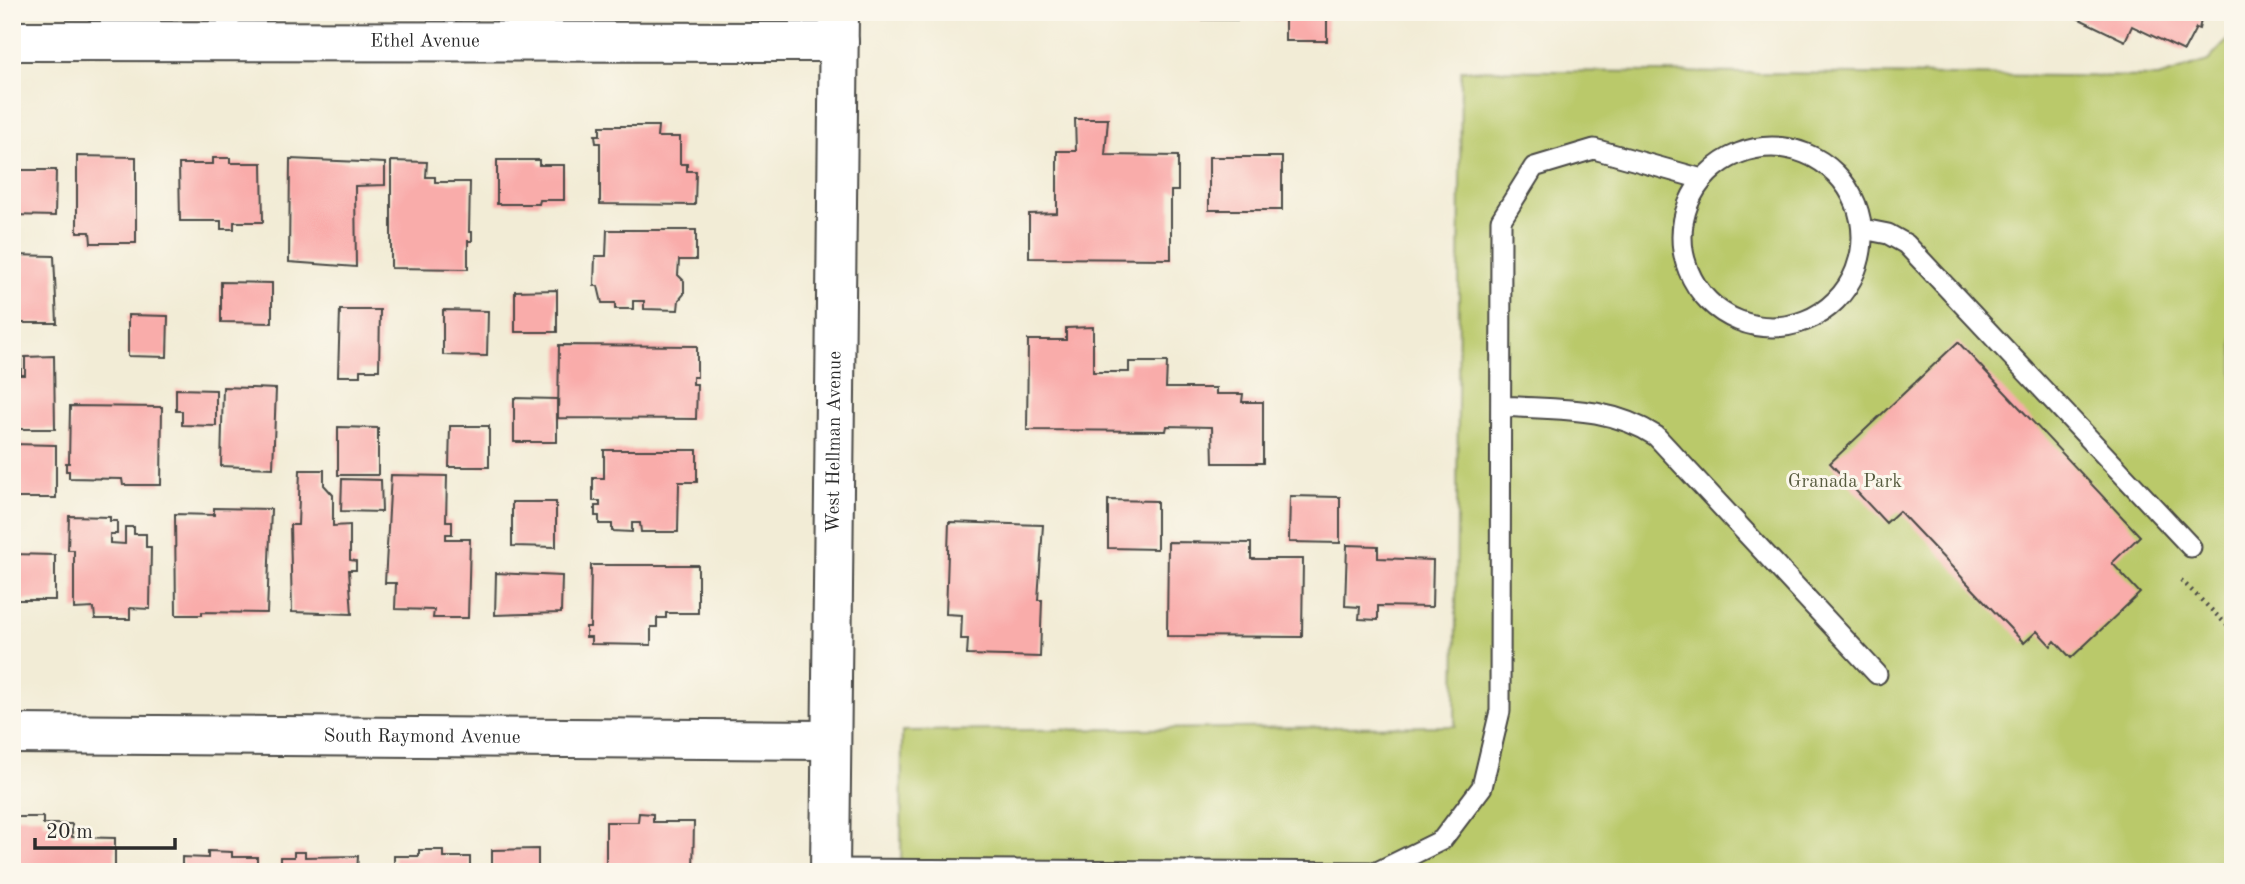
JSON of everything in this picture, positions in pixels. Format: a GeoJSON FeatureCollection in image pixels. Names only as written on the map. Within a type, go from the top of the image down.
{"type":"FeatureCollection","features":[{"type":"Feature","properties":{"kind":"street","name":"Ethel Avenue"},"geometry":{"type":"LineString","coordinates":[[12,41],[839,27]]}},
{"type":"Feature","properties":{"kind":"street","name":"West Hellman Avenue"},"geometry":{"type":"LineString","coordinates":[[830,870],[839,27]]}},
{"type":"Feature","properties":{"kind":"street","name":"South Raymond Avenue"},"geometry":{"type":"LineString","coordinates":[[12,734],[831,740]]}},
{"type":"Feature","properties":{"kind":"lane"},"geometry":{"type":"LineString","coordinates":[[1763,146],[1799,150],[1831,167],[1853,195],[1863,229],[1859,265],[1842,296],[1814,318],[1780,328],[1745,324],[1713,308],[1691,279],[1681,245],[1685,210],[1702,179],[1730,156],[1763,146]]}},
{"type":"Feature","properties":{"kind":"lane"},"geometry":{"type":"LineString","coordinates":[[830,870],[1377,872],[1442,840],[1482,787],[1500,711],[1501,220],[1534,167],[1594,149],[1702,179]]}},
{"type":"Feature","properties":{"kind":"lane"},"geometry":{"type":"LineString","coordinates":[[1863,229],[1888,234],[1906,244],[2191,547]]}},
{"type":"Feature","properties":{"kind":"lane"},"geometry":{"type":"LineString","coordinates":[[1501,406],[1606,413],[1633,421],[1656,436],[1877,674]]}},
{"type":"Feature","properties":{"kind":"path"},"geometry":{"type":"LineString","coordinates":[[2172,572],[2233,631]]}},
{"type":"Feature","properties":{"kind":"green space","name":"Granada Park"},"geometry":{"type":"Polygon","coordinates":[[[2233,34],[2233,872],[901,872],[902,731],[1455,726],[1461,70],[2158,77],[2208,61],[2233,34]]]}},
{"type":"Feature","properties":{"kind":"building"},"geometry":{"type":"Polygon","coordinates":[[[1118,12],[1327,12],[1327,41],[1285,41],[1285,20],[1118,19],[1118,12]]]}},
{"type":"Feature","properties":{"kind":"building"},"geometry":{"type":"Polygon","coordinates":[[[2065,12],[2203,12],[2199,29],[2196,28],[2184,51],[2132,26],[2125,41],[2065,12]]]}},
{"type":"Feature","properties":{"kind":"building"},"geometry":{"type":"Polygon","coordinates":[[[1075,119],[1108,119],[1105,155],[1178,156],[1178,191],[1171,191],[1171,259],[1029,258],[1029,214],[1057,213],[1057,151],[1076,151],[1075,119]]]}},
{"type":"Feature","properties":{"kind":"building"},"geometry":{"type":"Polygon","coordinates":[[[600,126],[658,126],[657,137],[680,137],[680,164],[687,164],[687,171],[696,171],[695,205],[600,204],[600,143],[596,143],[595,135],[600,135],[600,126]]]}},
{"type":"Feature","properties":{"kind":"building"},"geometry":{"type":"Polygon","coordinates":[[[77,156],[136,157],[136,243],[91,243],[90,232],[77,232],[77,156]]]}},
{"type":"Feature","properties":{"kind":"building"},"geometry":{"type":"Polygon","coordinates":[[[1209,157],[1282,157],[1282,210],[1209,210],[1209,157]]]}},
{"type":"Feature","properties":{"kind":"building"},"geometry":{"type":"Polygon","coordinates":[[[213,158],[230,158],[230,163],[262,163],[263,222],[234,222],[234,229],[221,229],[221,221],[180,221],[179,164],[213,164],[213,158]]]}},
{"type":"Feature","properties":{"kind":"building"},"geometry":{"type":"Polygon","coordinates":[[[290,159],[385,163],[385,185],[355,186],[356,267],[289,262],[290,159]]]}},
{"type":"Feature","properties":{"kind":"building"},"geometry":{"type":"Polygon","coordinates":[[[497,160],[539,160],[539,165],[564,165],[564,200],[540,200],[539,204],[497,204],[497,160]]]}},
{"type":"Feature","properties":{"kind":"building"},"geometry":{"type":"Polygon","coordinates":[[[391,161],[427,162],[426,177],[435,177],[435,182],[470,182],[469,232],[472,232],[472,241],[468,241],[468,269],[391,268],[391,161]]]}},
{"type":"Feature","properties":{"kind":"building"},"geometry":{"type":"Polygon","coordinates":[[[12,170],[56,170],[55,216],[12,215],[12,170]]]}},
{"type":"Feature","properties":{"kind":"building"},"geometry":{"type":"Polygon","coordinates":[[[607,230],[696,230],[696,260],[679,260],[678,275],[684,281],[684,294],[679,300],[678,310],[644,309],[644,301],[633,301],[633,309],[615,309],[615,303],[602,303],[598,286],[594,286],[595,256],[606,256],[607,230]]]}},
{"type":"Feature","properties":{"kind":"building"},"geometry":{"type":"Polygon","coordinates":[[[12,255],[54,256],[57,323],[12,323],[12,255]]]}},
{"type":"Feature","properties":{"kind":"building"},"geometry":{"type":"Polygon","coordinates":[[[221,282],[272,283],[272,323],[221,322],[221,282]]]}},
{"type":"Feature","properties":{"kind":"building"},"geometry":{"type":"Polygon","coordinates":[[[557,290],[557,332],[515,332],[515,291],[557,290]]]}},
{"type":"Feature","properties":{"kind":"building"},"geometry":{"type":"Polygon","coordinates":[[[340,310],[380,310],[379,370],[360,370],[360,376],[338,376],[340,310]]]}},
{"type":"Feature","properties":{"kind":"building"},"geometry":{"type":"Polygon","coordinates":[[[443,310],[488,311],[487,356],[443,355],[443,310]]]}},
{"type":"Feature","properties":{"kind":"building"},"geometry":{"type":"Polygon","coordinates":[[[128,315],[168,316],[167,357],[128,356],[128,315]]]}},
{"type":"Feature","properties":{"kind":"building"},"geometry":{"type":"Polygon","coordinates":[[[1093,327],[1093,372],[1129,372],[1129,362],[1167,362],[1166,388],[1216,388],[1216,394],[1243,394],[1242,402],[1263,402],[1263,463],[1213,463],[1212,427],[1167,426],[1166,431],[1027,430],[1028,340],[1066,340],[1066,328],[1093,327]]]}},
{"type":"Feature","properties":{"kind":"building"},"geometry":{"type":"Polygon","coordinates":[[[12,340],[21,340],[21,373],[12,373],[12,340]]]}},
{"type":"Feature","properties":{"kind":"building"},"geometry":{"type":"Polygon","coordinates":[[[1958,342],[2140,536],[2112,563],[2140,593],[2071,658],[2055,641],[2051,646],[2037,631],[2024,643],[1899,511],[1886,523],[1830,463],[1958,342]]]}},
{"type":"Feature","properties":{"kind":"building"},"geometry":{"type":"Polygon","coordinates":[[[559,345],[697,346],[697,377],[693,377],[693,384],[697,384],[696,419],[558,418],[559,345]]]}},
{"type":"Feature","properties":{"kind":"building"},"geometry":{"type":"Polygon","coordinates":[[[54,356],[55,429],[12,429],[12,375],[25,375],[25,357],[54,356]]]}},
{"type":"Feature","properties":{"kind":"building"},"geometry":{"type":"Polygon","coordinates":[[[223,387],[276,389],[273,468],[221,466],[223,387]]]}},
{"type":"Feature","properties":{"kind":"building"},"geometry":{"type":"Polygon","coordinates":[[[176,389],[216,390],[216,426],[182,425],[182,411],[176,411],[176,389]]]}},
{"type":"Feature","properties":{"kind":"building"},"geometry":{"type":"Polygon","coordinates":[[[514,398],[557,399],[557,442],[514,442],[514,398]]]}},
{"type":"Feature","properties":{"kind":"building"},"geometry":{"type":"Polygon","coordinates":[[[70,406],[162,407],[161,485],[123,485],[122,479],[69,478],[66,463],[69,463],[70,406]]]}},
{"type":"Feature","properties":{"kind":"building"},"geometry":{"type":"Polygon","coordinates":[[[450,426],[489,426],[489,467],[449,467],[450,426]]]}},
{"type":"Feature","properties":{"kind":"building"},"geometry":{"type":"Polygon","coordinates":[[[338,427],[378,428],[378,475],[338,475],[338,427]]]}},
{"type":"Feature","properties":{"kind":"building"},"geometry":{"type":"Polygon","coordinates":[[[12,444],[56,445],[56,498],[12,498],[12,444]]]}},
{"type":"Feature","properties":{"kind":"building"},"geometry":{"type":"Polygon","coordinates":[[[604,450],[697,450],[697,482],[679,482],[678,532],[641,532],[640,523],[632,523],[632,532],[612,531],[612,524],[599,524],[599,516],[595,516],[595,506],[600,506],[600,501],[593,501],[593,478],[604,478],[604,450]]]}},
{"type":"Feature","properties":{"kind":"building"},"geometry":{"type":"Polygon","coordinates":[[[300,470],[324,470],[324,485],[333,495],[333,526],[350,525],[350,560],[356,561],[356,570],[349,570],[352,614],[292,612],[290,525],[298,525],[300,470]]]}},
{"type":"Feature","properties":{"kind":"building"},"geometry":{"type":"Polygon","coordinates":[[[391,475],[447,476],[446,521],[452,521],[452,534],[446,534],[446,539],[470,539],[468,618],[433,618],[434,610],[395,609],[396,583],[385,583],[391,475]]]}},
{"type":"Feature","properties":{"kind":"building"},"geometry":{"type":"Polygon","coordinates":[[[342,479],[381,480],[382,512],[341,511],[342,479]]]}},
{"type":"Feature","properties":{"kind":"building"},"geometry":{"type":"Polygon","coordinates":[[[1290,496],[1340,497],[1340,543],[1289,542],[1290,496]]]}},
{"type":"Feature","properties":{"kind":"building"},"geometry":{"type":"Polygon","coordinates":[[[1108,500],[1157,501],[1157,549],[1108,548],[1108,500]]]}},
{"type":"Feature","properties":{"kind":"building"},"geometry":{"type":"Polygon","coordinates":[[[512,502],[556,502],[556,547],[512,546],[512,502]]]}},
{"type":"Feature","properties":{"kind":"building"},"geometry":{"type":"Polygon","coordinates":[[[214,508],[271,509],[267,613],[202,612],[202,615],[176,615],[175,514],[214,515],[214,508]]]}},
{"type":"Feature","properties":{"kind":"building"},"geometry":{"type":"Polygon","coordinates":[[[69,516],[110,517],[110,521],[117,521],[117,534],[110,534],[110,543],[125,544],[125,527],[134,527],[134,534],[146,534],[146,547],[151,547],[150,609],[130,608],[130,619],[95,619],[94,608],[74,609],[74,550],[68,550],[69,516]]]}},
{"type":"Feature","properties":{"kind":"building"},"geometry":{"type":"Polygon","coordinates":[[[949,522],[1043,525],[1038,600],[1042,600],[1040,657],[967,655],[968,639],[961,639],[962,615],[946,614],[949,522]]]}},
{"type":"Feature","properties":{"kind":"building"},"geometry":{"type":"Polygon","coordinates":[[[1168,542],[1251,543],[1251,559],[1303,559],[1302,637],[1167,636],[1168,542]]]}},
{"type":"Feature","properties":{"kind":"building"},"geometry":{"type":"Polygon","coordinates":[[[1347,545],[1378,546],[1378,558],[1433,560],[1432,607],[1378,606],[1378,620],[1359,619],[1360,607],[1345,606],[1347,545]]]}},
{"type":"Feature","properties":{"kind":"building"},"geometry":{"type":"Polygon","coordinates":[[[12,554],[55,555],[55,600],[12,600],[12,554]]]}},
{"type":"Feature","properties":{"kind":"building"},"geometry":{"type":"Polygon","coordinates":[[[591,565],[698,565],[698,613],[666,613],[666,618],[657,618],[657,627],[651,627],[651,645],[591,644],[591,637],[586,637],[586,627],[590,627],[591,565]]]}},
{"type":"Feature","properties":{"kind":"building"},"geometry":{"type":"Polygon","coordinates":[[[496,573],[562,576],[561,613],[495,615],[496,573]]]}},
{"type":"Feature","properties":{"kind":"building"},"geometry":{"type":"Polygon","coordinates":[[[639,813],[653,814],[653,822],[694,822],[693,872],[606,872],[606,822],[638,822],[639,813]]]}},
{"type":"Feature","properties":{"kind":"building"},"geometry":{"type":"Polygon","coordinates":[[[14,817],[43,817],[43,824],[72,824],[72,837],[115,838],[115,872],[13,872],[14,817]]]}},
{"type":"Feature","properties":{"kind":"building"},"geometry":{"type":"Polygon","coordinates":[[[538,849],[538,872],[492,872],[492,850],[538,849]]]}},
{"type":"Feature","properties":{"kind":"building"},"geometry":{"type":"Polygon","coordinates":[[[419,850],[443,850],[443,857],[470,857],[470,872],[394,872],[394,856],[419,856],[419,850]]]}},
{"type":"Feature","properties":{"kind":"building"},"geometry":{"type":"Polygon","coordinates":[[[208,851],[232,852],[232,857],[257,857],[257,872],[182,872],[182,857],[208,858],[208,851]]]}},
{"type":"Feature","properties":{"kind":"building"},"geometry":{"type":"Polygon","coordinates":[[[294,852],[305,852],[305,857],[358,856],[357,872],[280,872],[280,857],[294,857],[294,852]]]}}]}
